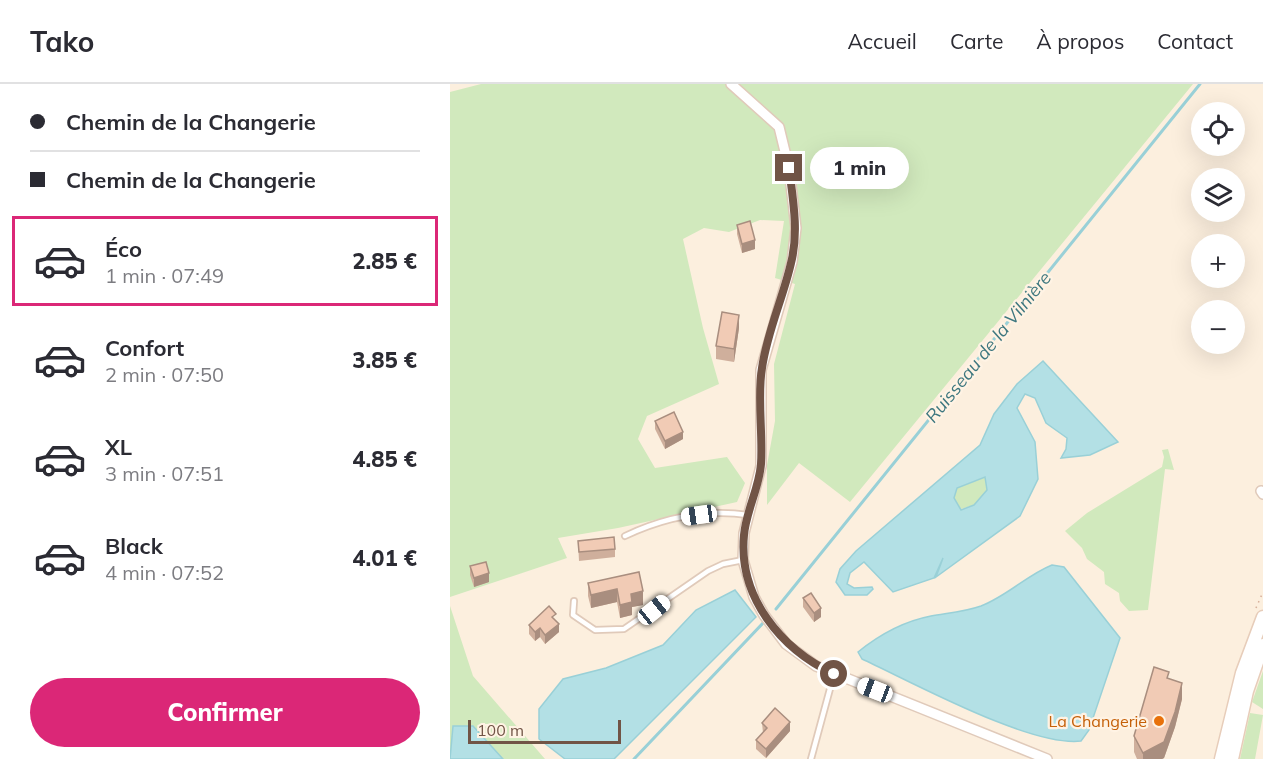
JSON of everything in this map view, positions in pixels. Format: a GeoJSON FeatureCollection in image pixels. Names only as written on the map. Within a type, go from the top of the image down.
{"type":"FeatureCollection","features":[{"type":"Feature","properties":{"kind":"street"},"geometry":{"type":"LineString","coordinates":[[731,84],[779,127],[789,168],[796,228],[792,262],[761,370],[761,466],[744,533],[743,560],[754,597],[775,631],[800,655],[834,674],[1047,759]]}},
{"type":"Feature","properties":{"kind":"street"},"geometry":{"type":"LineString","coordinates":[[1221,759],[1235,696],[1263,617]]}},
{"type":"Feature","properties":{"kind":"street"},"geometry":{"type":"LineString","coordinates":[[1232,759],[1247,692],[1263,645]]}},
{"type":"Feature","properties":{"kind":"lane"},"geometry":{"type":"LineString","coordinates":[[625,536],[647,525],[676,518],[722,511],[748,515]]}},
{"type":"Feature","properties":{"kind":"lane"},"geometry":{"type":"LineString","coordinates":[[574,601],[573,615],[595,630],[624,629],[708,571],[723,564],[743,560]]}},
{"type":"Feature","properties":{"kind":"lane"},"geometry":{"type":"LineString","coordinates":[[811,759],[834,674]]}},
{"type":"Feature","properties":{"kind":"green space"},"geometry":{"type":"Polygon","coordinates":[[[481,84],[1193,84],[850,502],[799,463],[767,505],[767,465],[775,421],[774,364],[795,284],[775,278],[784,221],[760,220],[729,232],[704,228],[683,239],[703,328],[719,384],[647,416],[638,439],[655,468],[727,457],[745,483],[737,502],[618,528],[558,538],[567,558],[450,597],[450,92],[481,84]]]}},
{"type":"Feature","properties":{"kind":"green space"},"geometry":{"type":"Polygon","coordinates":[[[1168,449],[1174,470],[1165,469],[1148,610],[1129,611],[1120,601],[1119,593],[1105,584],[1104,572],[1087,559],[1082,548],[1065,531],[1087,513],[1162,467],[1164,457],[1162,450],[1168,449]]]}},
{"type":"Feature","properties":{"kind":"green space"},"geometry":{"type":"Polygon","coordinates":[[[985,477],[988,490],[974,505],[961,509],[954,498],[957,488],[985,477]]]}},
{"type":"Feature","properties":{"kind":"green space"},"geometry":{"type":"Polygon","coordinates":[[[450,606],[473,676],[545,759],[450,759],[450,606]]]}},
{"type":"Feature","properties":{"kind":"green space"},"geometry":{"type":"Polygon","coordinates":[[[1263,671],[1263,709],[1252,702],[1263,671]]]}},
{"type":"Feature","properties":{"kind":"green space"},"geometry":{"type":"Polygon","coordinates":[[[1250,713],[1263,715],[1255,759],[1240,759],[1250,713]]]}},
{"type":"Feature","properties":{"kind":"water"},"geometry":{"type":"Polygon","coordinates":[[[1043,361],[1118,442],[1090,455],[1061,458],[1066,449],[1067,438],[1046,423],[1035,398],[1025,394],[1017,408],[1035,442],[1038,479],[1020,516],[936,577],[943,558],[934,578],[893,592],[864,562],[850,573],[847,584],[854,588],[872,587],[873,589],[867,595],[845,595],[836,582],[840,569],[856,551],[980,445],[994,414],[1017,384],[1043,361]],[[985,477],[957,488],[954,498],[961,510],[974,505],[987,490],[985,477]]]}},
{"type":"Feature","properties":{"kind":"water"},"geometry":{"type":"Polygon","coordinates":[[[1052,565],[1064,567],[1120,638],[1089,730],[1081,741],[1059,740],[1002,724],[862,659],[858,652],[883,634],[912,621],[968,610],[990,602],[1052,565]]]}},
{"type":"Feature","properties":{"kind":"water"},"geometry":{"type":"Polygon","coordinates":[[[735,590],[756,617],[614,759],[565,759],[539,739],[539,709],[563,679],[606,668],[663,645],[696,610],[735,590]]]}},
{"type":"Feature","properties":{"kind":"water"},"geometry":{"type":"Polygon","coordinates":[[[453,726],[473,726],[503,759],[450,759],[453,726]]]}},
{"type":"Feature","properties":{"kind":"building"},"geometry":{"type":"Polygon","coordinates":[[[750,221],[755,240],[742,244],[737,225],[750,221]]]}},
{"type":"Feature","properties":{"kind":"building"},"geometry":{"type":"Polygon","coordinates":[[[722,312],[739,315],[734,349],[716,346],[722,312]]]}},
{"type":"Feature","properties":{"kind":"building"},"geometry":{"type":"Polygon","coordinates":[[[674,412],[683,432],[665,441],[655,421],[674,412]]]}},
{"type":"Feature","properties":{"kind":"building"},"geometry":{"type":"Polygon","coordinates":[[[614,537],[615,549],[579,552],[578,541],[614,537]]]}},
{"type":"Feature","properties":{"kind":"building"},"geometry":{"type":"Polygon","coordinates":[[[486,562],[489,573],[474,578],[470,566],[486,562]]]}},
{"type":"Feature","properties":{"kind":"building"},"geometry":{"type":"Polygon","coordinates":[[[639,572],[643,591],[631,594],[632,602],[620,605],[617,589],[591,595],[588,583],[639,572]]]}},
{"type":"Feature","properties":{"kind":"building"},"geometry":{"type":"Polygon","coordinates":[[[811,593],[821,608],[814,613],[803,598],[811,593]]]}},
{"type":"Feature","properties":{"kind":"building"},"geometry":{"type":"Polygon","coordinates":[[[549,606],[556,614],[552,617],[559,624],[545,635],[540,628],[535,632],[529,625],[549,606]]]}},
{"type":"Feature","properties":{"kind":"building"},"geometry":{"type":"Polygon","coordinates":[[[1154,667],[1169,672],[1167,678],[1182,683],[1164,742],[1143,753],[1134,736],[1154,667]]]}},
{"type":"Feature","properties":{"kind":"building"},"geometry":{"type":"Polygon","coordinates":[[[775,708],[790,722],[766,749],[756,740],[767,728],[762,723],[775,708]]]}},
{"type":"Feature","properties":{"kind":"waterway","name":"Ruisseau de la Vilnière"},"geometry":{"type":"LineString","coordinates":[[776,609],[1200,84]]}},
{"type":"Feature","properties":{"kind":"waterway","name":"Ruisseau de la Vilnière"},"geometry":{"type":"LineString","coordinates":[[634,759],[763,623]]}},
{"type":"Feature","properties":{"kind":"place","name":"La Changerie"},"geometry":{"type":"Point","coordinates":[1159,721]}},
{"type":"Feature","properties":{"kind":"route"},"geometry":{"type":"LineString","coordinates":[[789,168],[796,228],[792,262],[761,370],[763,422],[761,466],[759,482],[744,533],[743,560],[754,597],[775,631],[800,655],[834,674]]}}]}
